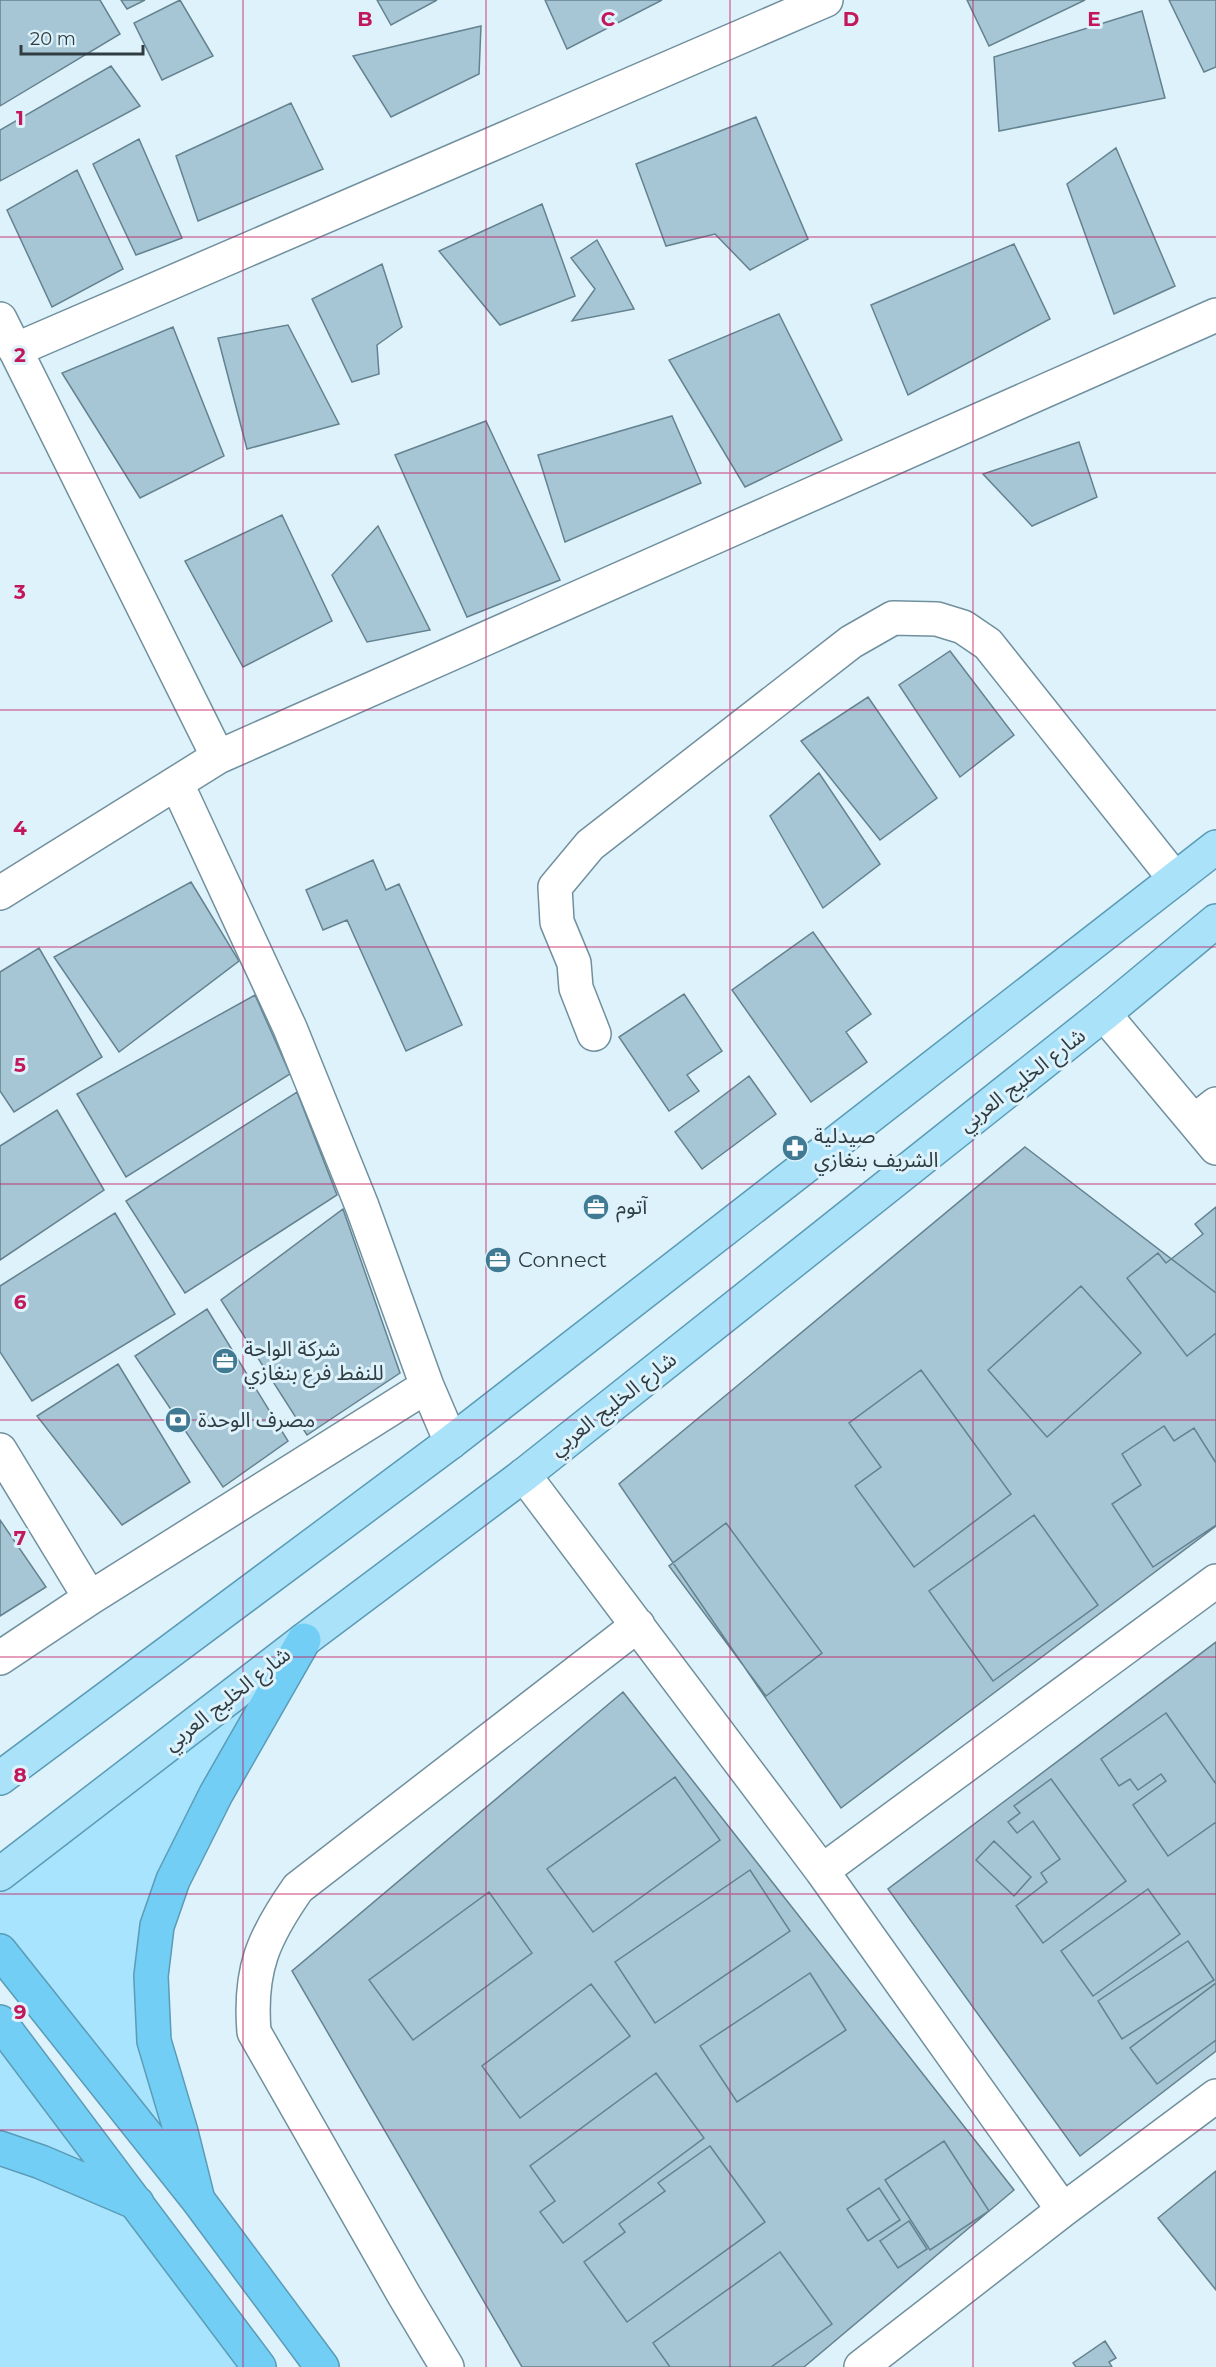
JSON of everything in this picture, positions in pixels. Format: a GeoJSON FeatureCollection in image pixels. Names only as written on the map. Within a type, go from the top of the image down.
{"type":"FeatureCollection","features":[{"type":"Feature","properties":{"kind":"highway"},"geometry":{"type":"LineString","coordinates":[[198,2199],[154,2041],[151,1976],[157,1926],[173,1880],[216,1794],[304,1640]]}},
{"type":"Feature","properties":{"kind":"highway"},"geometry":{"type":"LineString","coordinates":[[0,1952],[198,2199],[322,2367]]}},
{"type":"Feature","properties":{"kind":"highway"},"geometry":{"type":"LineString","coordinates":[[0,2022],[139,2204],[259,2367]]}},
{"type":"Feature","properties":{"kind":"highway"},"geometry":{"type":"LineString","coordinates":[[0,2148],[41,2162],[139,2204]]}},
{"type":"Feature","properties":{"kind":"main road"},"geometry":{"type":"LineString","coordinates":[[0,1778],[451,1442],[1216,847]]}},
{"type":"Feature","properties":{"kind":"main road","name":"شارع الخليج العربي"},"geometry":{"type":"LineString","coordinates":[[0,1874],[304,1640],[524,1475],[1104,1014],[1216,921]]}},
{"type":"Feature","properties":{"kind":"street"},"geometry":{"type":"LineString","coordinates":[[15,350],[826,0]]}},
{"type":"Feature","properties":{"kind":"street"},"geometry":{"type":"LineString","coordinates":[[0,893],[218,757],[1216,315]]}},
{"type":"Feature","properties":{"kind":"street"},"geometry":{"type":"LineString","coordinates":[[0,319],[218,757]]}},
{"type":"Feature","properties":{"kind":"street"},"geometry":{"type":"LineString","coordinates":[[594,1034],[576,988],[574,963],[556,922],[555,887],[590,845],[851,642],[893,618],[938,619],[963,627],[988,644],[1175,879]]}},
{"type":"Feature","properties":{"kind":"street"},"geometry":{"type":"LineString","coordinates":[[177,784],[294,1039],[363,1206],[427,1386],[451,1442]]}},
{"type":"Feature","properties":{"kind":"street"},"geometry":{"type":"LineString","coordinates":[[1104,1014],[1205,1113],[1216,1148]]}},
{"type":"Feature","properties":{"kind":"street"},"geometry":{"type":"LineString","coordinates":[[0,1658],[90,1598],[427,1386]]}},
{"type":"Feature","properties":{"kind":"street"},"geometry":{"type":"LineString","coordinates":[[0,1450],[90,1598]]}},
{"type":"Feature","properties":{"kind":"street"},"geometry":{"type":"LineString","coordinates":[[524,1475],[822,1871],[1063,2210]]}},
{"type":"Feature","properties":{"kind":"street"},"geometry":{"type":"LineString","coordinates":[[822,1871],[1216,1581]]}},
{"type":"Feature","properties":{"kind":"street"},"geometry":{"type":"LineString","coordinates":[[447,2367],[254,2032],[252,2004],[255,1974],[264,1944],[274,1922],[298,1888],[638,1625]]}},
{"type":"Feature","properties":{"kind":"street"},"geometry":{"type":"LineString","coordinates":[[861,2367],[1063,2210],[1216,2096]]}},
{"type":"Feature","properties":{"kind":"shaded area"},"geometry":{"type":"Polygon","coordinates":[[[290,1656],[153,1922],[188,2180],[0,1939],[0,1881],[290,1656]]]}},
{"type":"Feature","properties":{"kind":"shaded area"},"geometry":{"type":"Polygon","coordinates":[[[0,2027],[132,2198],[0,2145],[0,2027]]]}},
{"type":"Feature","properties":{"kind":"shaded area"},"geometry":{"type":"Polygon","coordinates":[[[0,2159],[129,2211],[245,2367],[0,2367],[0,2159]]]}},
{"type":"Feature","properties":{"kind":"building"},"geometry":{"type":"Polygon","coordinates":[[[0,0],[100,0],[120,34],[0,106],[0,0]]]}},
{"type":"Feature","properties":{"kind":"building"},"geometry":{"type":"Polygon","coordinates":[[[121,0],[145,0],[127,9],[121,0]]]}},
{"type":"Feature","properties":{"kind":"building"},"geometry":{"type":"Polygon","coordinates":[[[180,0],[213,56],[162,80],[134,23],[180,0]]]}},
{"type":"Feature","properties":{"kind":"building"},"geometry":{"type":"Polygon","coordinates":[[[377,0],[437,0],[391,25],[377,0]]]}},
{"type":"Feature","properties":{"kind":"building"},"geometry":{"type":"Polygon","coordinates":[[[545,0],[662,0],[567,49],[545,0]]]}},
{"type":"Feature","properties":{"kind":"building"},"geometry":{"type":"Polygon","coordinates":[[[967,0],[1085,0],[989,46],[967,0]]]}},
{"type":"Feature","properties":{"kind":"building"},"geometry":{"type":"Polygon","coordinates":[[[1169,0],[1216,0],[1216,67],[1204,72],[1169,0]]]}},
{"type":"Feature","properties":{"kind":"building"},"geometry":{"type":"Polygon","coordinates":[[[1142,11],[1165,98],[999,131],[994,57],[1142,11]]]}},
{"type":"Feature","properties":{"kind":"building"},"geometry":{"type":"Polygon","coordinates":[[[481,26],[479,74],[391,117],[353,56],[481,26]]]}},
{"type":"Feature","properties":{"kind":"building"},"geometry":{"type":"Polygon","coordinates":[[[111,66],[140,106],[0,181],[0,130],[111,66]]]}},
{"type":"Feature","properties":{"kind":"building"},"geometry":{"type":"Polygon","coordinates":[[[291,103],[323,169],[198,221],[176,156],[291,103]]]}},
{"type":"Feature","properties":{"kind":"building"},"geometry":{"type":"Polygon","coordinates":[[[756,117],[808,239],[750,270],[715,234],[666,246],[636,164],[756,117]]]}},
{"type":"Feature","properties":{"kind":"building"},"geometry":{"type":"Polygon","coordinates":[[[139,139],[182,238],[136,255],[93,164],[139,139]]]}},
{"type":"Feature","properties":{"kind":"building"},"geometry":{"type":"Polygon","coordinates":[[[1116,148],[1175,286],[1114,314],[1067,184],[1116,148]]]}},
{"type":"Feature","properties":{"kind":"building"},"geometry":{"type":"Polygon","coordinates":[[[77,170],[123,269],[52,307],[7,210],[77,170]]]}},
{"type":"Feature","properties":{"kind":"building"},"geometry":{"type":"Polygon","coordinates":[[[542,204],[575,296],[500,325],[439,251],[542,204]]]}},
{"type":"Feature","properties":{"kind":"building"},"geometry":{"type":"Polygon","coordinates":[[[597,240],[634,309],[572,321],[595,289],[571,258],[597,240]]]}},
{"type":"Feature","properties":{"kind":"building"},"geometry":{"type":"Polygon","coordinates":[[[1014,244],[1050,319],[908,395],[871,305],[1014,244]]]}},
{"type":"Feature","properties":{"kind":"building"},"geometry":{"type":"Polygon","coordinates":[[[382,264],[402,327],[377,345],[379,374],[352,382],[312,299],[382,264]]]}},
{"type":"Feature","properties":{"kind":"building"},"geometry":{"type":"Polygon","coordinates":[[[779,314],[842,440],[745,487],[669,360],[779,314]]]}},
{"type":"Feature","properties":{"kind":"building"},"geometry":{"type":"Polygon","coordinates":[[[288,325],[339,424],[247,449],[218,338],[288,325]]]}},
{"type":"Feature","properties":{"kind":"building"},"geometry":{"type":"Polygon","coordinates":[[[173,327],[224,456],[140,498],[62,373],[173,327]]]}},
{"type":"Feature","properties":{"kind":"building"},"geometry":{"type":"Polygon","coordinates":[[[672,416],[701,483],[565,542],[538,455],[672,416]]]}},
{"type":"Feature","properties":{"kind":"building"},"geometry":{"type":"Polygon","coordinates":[[[486,421],[560,580],[467,617],[395,455],[486,421]]]}},
{"type":"Feature","properties":{"kind":"building"},"geometry":{"type":"Polygon","coordinates":[[[1079,442],[1097,497],[1032,526],[983,474],[1079,442]]]}},
{"type":"Feature","properties":{"kind":"building"},"geometry":{"type":"Polygon","coordinates":[[[282,515],[332,621],[243,667],[185,561],[282,515]]]}},
{"type":"Feature","properties":{"kind":"building"},"geometry":{"type":"Polygon","coordinates":[[[378,526],[430,630],[367,642],[332,575],[378,526]]]}},
{"type":"Feature","properties":{"kind":"building"},"geometry":{"type":"Polygon","coordinates":[[[950,651],[1014,735],[960,777],[899,685],[950,651]]]}},
{"type":"Feature","properties":{"kind":"building"},"geometry":{"type":"Polygon","coordinates":[[[868,697],[937,798],[880,840],[801,741],[868,697]]]}},
{"type":"Feature","properties":{"kind":"building"},"geometry":{"type":"Polygon","coordinates":[[[819,773],[880,864],[823,908],[770,816],[819,773]]]}},
{"type":"Feature","properties":{"kind":"building"},"geometry":{"type":"Polygon","coordinates":[[[373,860],[386,890],[399,884],[462,1025],[406,1051],[347,920],[323,930],[306,890],[373,860]]]}},
{"type":"Feature","properties":{"kind":"building"},"geometry":{"type":"Polygon","coordinates":[[[191,882],[239,961],[119,1052],[54,957],[191,882]]]}},
{"type":"Feature","properties":{"kind":"building"},"geometry":{"type":"Polygon","coordinates":[[[813,932],[871,1014],[846,1032],[867,1062],[811,1102],[732,990],[813,932]]]}},
{"type":"Feature","properties":{"kind":"building"},"geometry":{"type":"Polygon","coordinates":[[[39,948],[102,1057],[14,1112],[0,1091],[0,972],[39,948]]]}},
{"type":"Feature","properties":{"kind":"building"},"geometry":{"type":"Polygon","coordinates":[[[684,994],[722,1051],[687,1075],[699,1091],[669,1111],[619,1037],[684,994]]]}},
{"type":"Feature","properties":{"kind":"building"},"geometry":{"type":"Polygon","coordinates":[[[255,995],[290,1074],[126,1177],[77,1094],[255,995]]]}},
{"type":"Feature","properties":{"kind":"building"},"geometry":{"type":"Polygon","coordinates":[[[749,1076],[776,1114],[702,1169],[675,1132],[749,1076]]]}},
{"type":"Feature","properties":{"kind":"building"},"geometry":{"type":"Polygon","coordinates":[[[297,1092],[337,1195],[185,1293],[126,1201],[297,1092]]]}},
{"type":"Feature","properties":{"kind":"building"},"geometry":{"type":"Polygon","coordinates":[[[57,1110],[104,1190],[0,1260],[0,1146],[57,1110]]]}},
{"type":"Feature","properties":{"kind":"building"},"geometry":{"type":"Polygon","coordinates":[[[1025,1147],[1216,1293],[1216,1526],[841,1808],[619,1484],[1025,1147]]]}},
{"type":"Feature","properties":{"kind":"building"},"geometry":{"type":"Polygon","coordinates":[[[1216,1207],[1216,1333],[1187,1356],[1127,1278],[1158,1253],[1166,1263],[1203,1234],[1195,1224],[1216,1207]]]}},
{"type":"Feature","properties":{"kind":"building"},"geometry":{"type":"Polygon","coordinates":[[[343,1209],[400,1373],[307,1435],[221,1300],[343,1209]]]}},
{"type":"Feature","properties":{"kind":"building"},"geometry":{"type":"Polygon","coordinates":[[[115,1213],[175,1314],[32,1401],[0,1352],[0,1286],[115,1213]]]}},
{"type":"Feature","properties":{"kind":"building"},"geometry":{"type":"Polygon","coordinates":[[[1081,1286],[1141,1353],[1047,1437],[988,1370],[1081,1286]]]}},
{"type":"Feature","properties":{"kind":"building"},"geometry":{"type":"Polygon","coordinates":[[[207,1309],[288,1441],[223,1487],[135,1356],[207,1309]]]}},
{"type":"Feature","properties":{"kind":"building"},"geometry":{"type":"Polygon","coordinates":[[[118,1364],[190,1482],[122,1525],[37,1416],[118,1364]]]}},
{"type":"Feature","properties":{"kind":"building"},"geometry":{"type":"Polygon","coordinates":[[[921,1370],[1011,1494],[914,1567],[855,1486],[881,1467],[849,1423],[921,1370]]]}},
{"type":"Feature","properties":{"kind":"building"},"geometry":{"type":"Polygon","coordinates":[[[1164,1426],[1174,1441],[1194,1428],[1216,1463],[1216,1525],[1153,1567],[1112,1504],[1141,1485],[1122,1454],[1164,1426]]]}},
{"type":"Feature","properties":{"kind":"building"},"geometry":{"type":"Polygon","coordinates":[[[1034,1515],[1098,1605],[993,1681],[929,1591],[1034,1515]]]}},
{"type":"Feature","properties":{"kind":"building"},"geometry":{"type":"Polygon","coordinates":[[[0,1520],[46,1587],[0,1616],[0,1520]]]}},
{"type":"Feature","properties":{"kind":"building"},"geometry":{"type":"Polygon","coordinates":[[[726,1523],[822,1653],[766,1696],[669,1566],[726,1523]]]}},
{"type":"Feature","properties":{"kind":"building"},"geometry":{"type":"Polygon","coordinates":[[[1216,1642],[1216,2051],[1080,2156],[888,1889],[1216,1642]]]}},
{"type":"Feature","properties":{"kind":"building"},"geometry":{"type":"Polygon","coordinates":[[[623,1692],[1014,2190],[804,2367],[522,2367],[292,1971],[623,1692]]]}},
{"type":"Feature","properties":{"kind":"building"},"geometry":{"type":"Polygon","coordinates":[[[1166,1713],[1216,1784],[1216,1822],[1168,1856],[1133,1805],[1166,1781],[1161,1774],[1138,1790],[1130,1779],[1119,1786],[1101,1759],[1166,1713]]]}},
{"type":"Feature","properties":{"kind":"building"},"geometry":{"type":"Polygon","coordinates":[[[675,1777],[720,1840],[593,1932],[547,1869],[675,1777]]]}},
{"type":"Feature","properties":{"kind":"building"},"geometry":{"type":"Polygon","coordinates":[[[1051,1779],[1126,1881],[1043,1943],[1016,1906],[1047,1882],[1041,1873],[1060,1859],[1033,1821],[1017,1833],[1008,1822],[1020,1813],[1014,1806],[1051,1779]]]}},
{"type":"Feature","properties":{"kind":"building"},"geometry":{"type":"Polygon","coordinates":[[[994,1841],[1031,1877],[1014,1896],[976,1860],[994,1841]]]}},
{"type":"Feature","properties":{"kind":"building"},"geometry":{"type":"Polygon","coordinates":[[[750,1870],[790,1931],[655,2023],[615,1962],[750,1870]]]}},
{"type":"Feature","properties":{"kind":"building"},"geometry":{"type":"Polygon","coordinates":[[[1148,1889],[1180,1934],[1093,1996],[1061,1951],[1148,1889]]]}},
{"type":"Feature","properties":{"kind":"building"},"geometry":{"type":"Polygon","coordinates":[[[489,1892],[532,1953],[413,2040],[369,1980],[489,1892]]]}},
{"type":"Feature","properties":{"kind":"building"},"geometry":{"type":"Polygon","coordinates":[[[1188,1941],[1214,1980],[1122,2039],[1098,2001],[1188,1941]]]}},
{"type":"Feature","properties":{"kind":"building"},"geometry":{"type":"Polygon","coordinates":[[[810,1973],[846,2030],[737,2102],[700,2046],[810,1973]]]}},
{"type":"Feature","properties":{"kind":"building"},"geometry":{"type":"Polygon","coordinates":[[[1216,1983],[1216,2040],[1157,2084],[1130,2048],[1216,1983]]]}},
{"type":"Feature","properties":{"kind":"building"},"geometry":{"type":"Polygon","coordinates":[[[591,1984],[630,2036],[520,2118],[482,2066],[591,1984]]]}},
{"type":"Feature","properties":{"kind":"building"},"geometry":{"type":"Polygon","coordinates":[[[656,2073],[704,2138],[563,2243],[540,2212],[555,2201],[530,2166],[656,2073]]]}},
{"type":"Feature","properties":{"kind":"building"},"geometry":{"type":"Polygon","coordinates":[[[944,2141],[989,2211],[930,2250],[885,2180],[944,2141]]]}},
{"type":"Feature","properties":{"kind":"building"},"geometry":{"type":"Polygon","coordinates":[[[710,2146],[765,2222],[627,2322],[584,2262],[625,2232],[619,2224],[665,2191],[658,2183],[710,2146]]]}},
{"type":"Feature","properties":{"kind":"building"},"geometry":{"type":"Polygon","coordinates":[[[1216,2171],[1216,2290],[1158,2218],[1216,2171]]]}},
{"type":"Feature","properties":{"kind":"building"},"geometry":{"type":"Polygon","coordinates":[[[879,2188],[900,2220],[868,2241],[847,2209],[879,2188]]]}},
{"type":"Feature","properties":{"kind":"building"},"geometry":{"type":"Polygon","coordinates":[[[909,2221],[927,2249],[898,2268],[880,2241],[909,2221]]]}},
{"type":"Feature","properties":{"kind":"building"},"geometry":{"type":"Polygon","coordinates":[[[780,2252],[832,2324],[771,2367],[670,2367],[653,2343],[780,2252]]]}},
{"type":"Feature","properties":{"kind":"building"},"geometry":{"type":"Polygon","coordinates":[[[1105,2341],[1116,2358],[1109,2362],[1112,2367],[1076,2367],[1073,2363],[1105,2341]]]}},
{"type":"Feature","properties":{"kind":"place","name":"صيدلية الشريف بنغازي"},"geometry":{"type":"Point","coordinates":[795,1148]}},
{"type":"Feature","properties":{"kind":"place","name":"آتوم"},"geometry":{"type":"Point","coordinates":[596,1207]}},
{"type":"Feature","properties":{"kind":"place","name":"Connect"},"geometry":{"type":"Point","coordinates":[498,1260]}},
{"type":"Feature","properties":{"kind":"place","name":"شركة الواحة للنفط فرع بنغازي"},"geometry":{"type":"Point","coordinates":[225,1361]}},
{"type":"Feature","properties":{"kind":"place","name":"مصرف الوحدة"},"geometry":{"type":"Point","coordinates":[178,1420]}}]}
